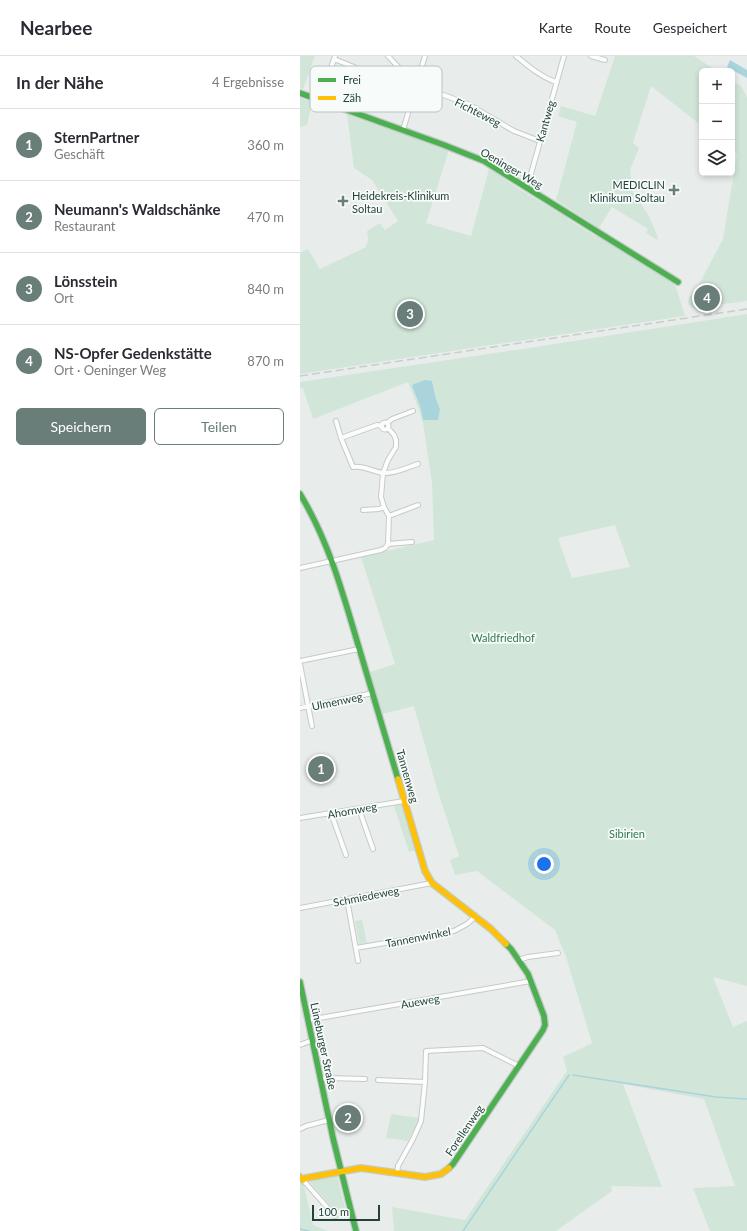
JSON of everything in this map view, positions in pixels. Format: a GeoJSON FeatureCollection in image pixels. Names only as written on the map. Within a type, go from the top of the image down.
{"type":"FeatureCollection","features":[{"type":"Feature","properties":{"kind":"street"},"geometry":{"type":"LineString","coordinates":[[388,56],[397,66]]}},
{"type":"Feature","properties":{"kind":"street"},"geometry":{"type":"LineString","coordinates":[[422,66],[425,56]]}},
{"type":"Feature","properties":{"kind":"street"},"geometry":{"type":"LineString","coordinates":[[516,56],[531,69],[556,82]]}},
{"type":"Feature","properties":{"kind":"street","name":"Kantweg"},"geometry":{"type":"LineString","coordinates":[[525,186],[529,181],[564,56]]}},
{"type":"Feature","properties":{"kind":"street"},"geometry":{"type":"LineString","coordinates":[[590,56],[605,60]]}},
{"type":"Feature","properties":{"kind":"street"},"geometry":{"type":"LineString","coordinates":[[335,58],[353,66]]}},
{"type":"Feature","properties":{"kind":"street","name":"Oeninger Weg"},"geometry":{"type":"LineString","coordinates":[[300,93],[310,96]]}},
{"type":"Feature","properties":{"kind":"street","name":"Fichteweg"},"geometry":{"type":"LineString","coordinates":[[442,94],[468,104],[514,131],[540,141]]}},
{"type":"Feature","properties":{"kind":"street","name":"Oeninger Weg"},"geometry":{"type":"LineString","coordinates":[[353,112],[484,161],[678,282]]}},
{"type":"Feature","properties":{"kind":"street"},"geometry":{"type":"LineString","coordinates":[[402,130],[408,112]]}},
{"type":"Feature","properties":{"kind":"street"},"geometry":{"type":"LineString","coordinates":[[341,438],[377,425],[382,426],[384,429],[388,426],[392,419],[412,411]]}},
{"type":"Feature","properties":{"kind":"street"},"geometry":{"type":"LineString","coordinates":[[336,421],[341,438],[353,467],[360,466],[383,473],[390,473],[418,464]]}},
{"type":"Feature","properties":{"kind":"street"},"geometry":{"type":"LineString","coordinates":[[300,568],[381,550],[388,544],[389,516],[381,497],[383,473],[388,460],[396,447],[396,440],[388,426]]}},
{"type":"Feature","properties":{"kind":"street","name":"Tannenweg"},"geometry":{"type":"LineString","coordinates":[[300,494],[312,513],[333,561],[425,871],[432,883],[497,934],[519,960],[527,971],[544,1016],[545,1025],[543,1030]]}},
{"type":"Feature","properties":{"kind":"street"},"geometry":{"type":"LineString","coordinates":[[389,516],[418,505]]}},
{"type":"Feature","properties":{"kind":"street"},"geometry":{"type":"LineString","coordinates":[[363,510],[379,509],[384,507]]}},
{"type":"Feature","properties":{"kind":"street"},"geometry":{"type":"LineString","coordinates":[[388,544],[412,542]]}},
{"type":"Feature","properties":{"kind":"street"},"geometry":{"type":"LineString","coordinates":[[312,726],[300,662],[360,650]]}},
{"type":"Feature","properties":{"kind":"street","name":"Ulmenweg"},"geometry":{"type":"LineString","coordinates":[[300,708],[373,693]]}},
{"type":"Feature","properties":{"kind":"street","name":"Ahornweg"},"geometry":{"type":"LineString","coordinates":[[300,818],[404,801]]}},
{"type":"Feature","properties":{"kind":"street"},"geometry":{"type":"LineString","coordinates":[[359,809],[373,849]]}},
{"type":"Feature","properties":{"kind":"street"},"geometry":{"type":"LineString","coordinates":[[331,814],[346,855]]}},
{"type":"Feature","properties":{"kind":"street","name":"Schmiedeweg"},"geometry":{"type":"LineString","coordinates":[[300,908],[432,883]]}},
{"type":"Feature","properties":{"kind":"street"},"geometry":{"type":"LineString","coordinates":[[347,899],[358,961]]}},
{"type":"Feature","properties":{"kind":"street","name":"Tannenwinkel"},"geometry":{"type":"LineString","coordinates":[[356,948],[454,931],[468,924],[476,916]]}},
{"type":"Feature","properties":{"kind":"street"},"geometry":{"type":"LineString","coordinates":[[519,960],[528,957],[558,953]]}},
{"type":"Feature","properties":{"kind":"street","name":"Aueweg"},"geometry":{"type":"LineString","coordinates":[[308,1020],[531,981]]}},
{"type":"Feature","properties":{"kind":"street","name":"Lüneburger Straße"},"geometry":{"type":"LineString","coordinates":[[300,982],[341,1172],[356,1231]]}},
{"type":"Feature","properties":{"kind":"street","name":"Forellenweg"},"geometry":{"type":"LineString","coordinates":[[302,1179],[361,1168],[425,1177],[435,1176],[446,1172],[453,1164],[543,1030]]}},
{"type":"Feature","properties":{"kind":"street"},"geometry":{"type":"LineString","coordinates":[[300,1045],[313,1040]]}},
{"type":"Feature","properties":{"kind":"street"},"geometry":{"type":"LineString","coordinates":[[397,1173],[398,1166],[414,1138],[421,1121],[425,1082],[426,1051],[483,1048],[518,1066]]}},
{"type":"Feature","properties":{"kind":"street"},"geometry":{"type":"LineString","coordinates":[[321,1079],[365,1079]]}},
{"type":"Feature","properties":{"kind":"street"},"geometry":{"type":"LineString","coordinates":[[378,1080],[425,1082]]}},
{"type":"Feature","properties":{"kind":"street"},"geometry":{"type":"LineString","coordinates":[[300,1128],[330,1120]]}},
{"type":"Feature","properties":{"kind":"street"},"geometry":{"type":"LineString","coordinates":[[302,1179],[335,1216]]}},
{"type":"Feature","properties":{"kind":"green space"},"geometry":{"type":"Polygon","coordinates":[[[300,56],[315,56],[311,66],[310,66],[303,89],[300,88],[300,56]]]}},
{"type":"Feature","properties":{"kind":"green space"},"geometry":{"type":"Polygon","coordinates":[[[615,56],[694,56],[712,68],[699,68],[699,124],[651,86],[633,143],[639,148],[630,170],[633,192],[649,216],[658,238],[657,240],[646,233],[648,229],[612,207],[599,228],[556,200],[577,122],[558,116],[561,106],[595,116],[615,56]]]}},
{"type":"Feature","properties":{"kind":"green space"},"geometry":{"type":"Polygon","coordinates":[[[735,83],[741,86],[747,97],[747,301],[692,308],[688,304],[689,297],[697,288],[723,239],[733,176],[735,176],[737,154],[735,152],[735,83]]]}},
{"type":"Feature","properties":{"kind":"green space"},"geometry":{"type":"Polygon","coordinates":[[[300,98],[310,101],[310,111],[307,125],[300,127],[300,98]]]}},
{"type":"Feature","properties":{"kind":"green space"},"geometry":{"type":"Polygon","coordinates":[[[347,114],[449,150],[426,223],[471,236],[489,169],[673,283],[676,287],[685,316],[300,374],[300,253],[308,249],[320,269],[366,247],[368,239],[367,231],[380,223],[385,230],[398,221],[372,180],[354,168],[347,114]]]}},
{"type":"Feature","properties":{"kind":"green space","name":"Sibirien"},"geometry":{"type":"Polygon","coordinates":[[[747,314],[747,986],[713,977],[733,1027],[747,1021],[747,1231],[710,1231],[693,1188],[735,1186],[704,1099],[623,1084],[662,1187],[611,1186],[612,1191],[556,1231],[394,1231],[392,1207],[465,1220],[567,1071],[563,1057],[592,1043],[566,957],[555,930],[477,871],[455,875],[450,860],[459,856],[437,789],[414,706],[382,714],[370,672],[395,664],[361,557],[434,540],[432,483],[423,423],[408,382],[313,419],[303,388],[300,388],[300,382],[747,314]],[[432,381],[412,386],[420,406],[423,420],[440,409],[432,381]],[[615,525],[558,538],[572,578],[630,567],[615,525]]]}},
{"type":"Feature","properties":{"kind":"green space"},"geometry":{"type":"Polygon","coordinates":[[[402,804],[416,850],[409,852],[394,806],[402,804]]]}},
{"type":"Feature","properties":{"kind":"green space"},"geometry":{"type":"Polygon","coordinates":[[[362,920],[367,943],[359,944],[355,921],[362,920]]]}},
{"type":"Feature","properties":{"kind":"green space"},"geometry":{"type":"Polygon","coordinates":[[[391,1114],[420,1118],[408,1141],[386,1138],[391,1114]]]}},
{"type":"Feature","properties":{"kind":"green space"},"geometry":{"type":"Polygon","coordinates":[[[337,1175],[345,1208],[335,1211],[309,1181],[337,1175]]]}},
{"type":"Feature","properties":{"kind":"green space"},"geometry":{"type":"Polygon","coordinates":[[[300,1181],[304,1185],[313,1225],[328,1231],[300,1231],[300,1181]]]}},
{"type":"Feature","properties":{"kind":"water"},"geometry":{"type":"Polygon","coordinates":[[[730,60],[747,70],[747,78],[735,71],[735,68],[727,67],[730,60]]]}},
{"type":"Feature","properties":{"kind":"water"},"geometry":{"type":"Polygon","coordinates":[[[425,380],[432,381],[440,409],[438,420],[423,420],[420,406],[412,386],[425,380]]]}},
{"type":"Feature","properties":{"kind":"waterway"},"geometry":{"type":"LineString","coordinates":[[463,1231],[569,1075]]}},
{"type":"Feature","properties":{"kind":"waterway"},"geometry":{"type":"LineString","coordinates":[[573,1075],[716,1097],[747,1099]]}},
{"type":"Feature","properties":{"kind":"waterway"},"geometry":{"type":"LineString","coordinates":[[300,1229],[309,1231]]}},
{"type":"Feature","properties":{"kind":"railway"},"geometry":{"type":"LineString","coordinates":[[300,376],[747,309]]}},
{"type":"Feature","properties":{"kind":"traffic: fast"},"geometry":{"type":"LineString","coordinates":[[300,93],[310,97]]}},
{"type":"Feature","properties":{"kind":"traffic: fast"},"geometry":{"type":"LineString","coordinates":[[353,112],[484,161],[678,282]]}},
{"type":"Feature","properties":{"kind":"traffic: fast"},"geometry":{"type":"LineString","coordinates":[[300,494],[319,529],[346,603],[398,779]]}},
{"type":"Feature","properties":{"kind":"traffic: fast"},"geometry":{"type":"LineString","coordinates":[[449,1168],[545,1025],[544,1016],[528,974],[506,944]]}},
{"type":"Feature","properties":{"kind":"traffic: fast"},"geometry":{"type":"LineString","coordinates":[[300,982],[333,1138],[356,1231]]}},
{"type":"Feature","properties":{"kind":"traffic: slow"},"geometry":{"type":"LineString","coordinates":[[398,779],[425,871],[432,883],[491,929],[506,944]]}},
{"type":"Feature","properties":{"kind":"traffic: slow"},"geometry":{"type":"LineString","coordinates":[[300,1177],[303,1180],[306,1178],[361,1168],[425,1177],[441,1174],[449,1168]]}},
{"type":"Feature","properties":{"kind":"place","name":"MEDICLIN Klinikum Soltau"},"geometry":{"type":"Point","coordinates":[674,190]}},
{"type":"Feature","properties":{"kind":"place","name":"Heidekreis-Klinikum Soltau"},"geometry":{"type":"Point","coordinates":[343,201]}},
{"type":"Feature","properties":{"kind":"place","name":"NS-Opfer Gedenkstätte"},"geometry":{"type":"Point","coordinates":[707,298]}},
{"type":"Feature","properties":{"kind":"place","name":"Lönsstein"},"geometry":{"type":"Point","coordinates":[410,314]}},
{"type":"Feature","properties":{"kind":"place","name":"SternPartner"},"geometry":{"type":"Point","coordinates":[321,769]}},
{"type":"Feature","properties":{"kind":"place","name":"Neumann's Waldschänke"},"geometry":{"type":"Point","coordinates":[348,1118]}},
{"type":"Feature","properties":{"kind":"park label","name":"Waldfriedhof"},"geometry":{"type":"Point","coordinates":[503,637]}}]}
